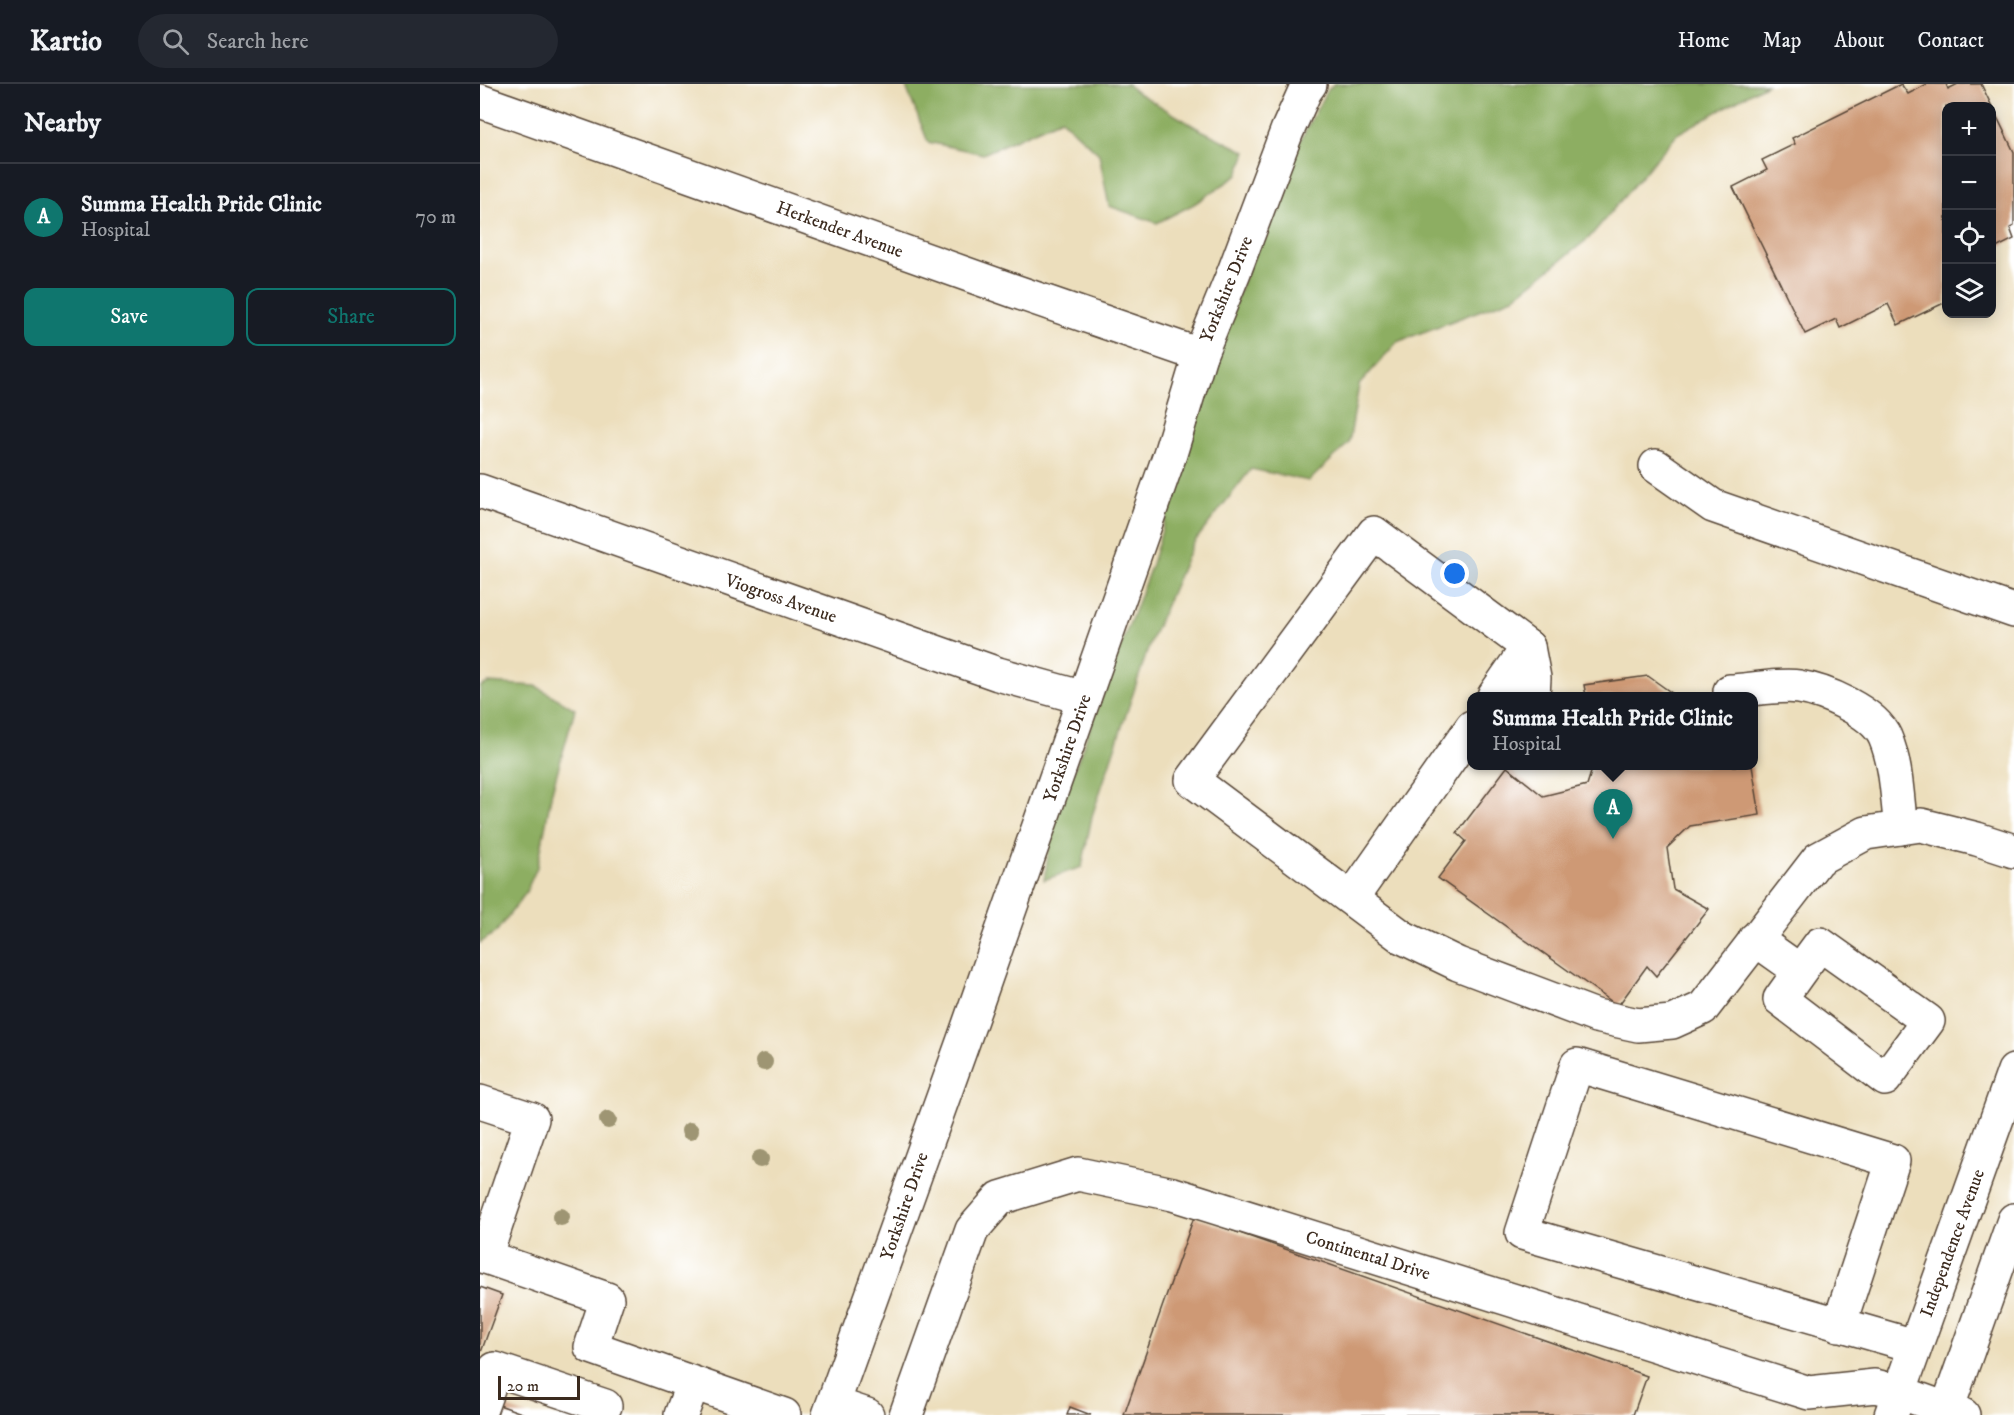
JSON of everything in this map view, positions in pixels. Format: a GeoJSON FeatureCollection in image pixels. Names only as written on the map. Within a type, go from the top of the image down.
{"type":"FeatureCollection","features":[{"type":"Feature","properties":{"kind":"street","name":"Yorkshire Drive"},"geometry":{"type":"LineString","coordinates":[[832,1409],[1170,454],[1200,355],[1287,131],[1310,84]]}},
{"type":"Feature","properties":{"kind":"street","name":"Herkender Avenue"},"geometry":{"type":"LineString","coordinates":[[480,101],[1200,355]]}},
{"type":"Feature","properties":{"kind":"street"},"geometry":{"type":"LineString","coordinates":[[1656,466],[1713,506],[2014,611]]}},
{"type":"Feature","properties":{"kind":"street","name":"Viogross Avenue"},"geometry":{"type":"LineString","coordinates":[[480,491],[998,674],[1084,698]]}},
{"type":"Feature","properties":{"kind":"street"},"geometry":{"type":"LineString","coordinates":[[1533,692],[1534,678],[1528,647],[1374,533],[1192,780],[1402,937],[1458,964],[1596,1016],[1638,1024],[1672,1022],[1703,1008],[1818,859],[1866,833],[1921,825],[2014,851]]}},
{"type":"Feature","properties":{"kind":"street"},"geometry":{"type":"LineString","coordinates":[[1497,692],[1528,647]]}},
{"type":"Feature","properties":{"kind":"street"},"geometry":{"type":"LineString","coordinates":[[1730,691],[1798,686],[1833,697],[1864,714],[1884,735],[1891,758],[1901,828]]}},
{"type":"Feature","properties":{"kind":"street"},"geometry":{"type":"LineString","coordinates":[[1352,898],[1467,738]]}},
{"type":"Feature","properties":{"kind":"street"},"geometry":{"type":"LineString","coordinates":[[1755,939],[1800,971]]}},
{"type":"Feature","properties":{"kind":"street"},"geometry":{"type":"LineString","coordinates":[[1839,1325],[1893,1161],[1577,1065],[1522,1233],[1839,1325],[1915,1346]]}},
{"type":"Feature","properties":{"kind":"street","name":"Independence Avenue"},"geometry":{"type":"LineString","coordinates":[[1895,1404],[2014,1071]]}},
{"type":"Feature","properties":{"kind":"street"},"geometry":{"type":"LineString","coordinates":[[480,1104],[532,1119],[483,1256],[607,1299],[591,1347],[693,1383],[764,1412]]}},
{"type":"Feature","properties":{"kind":"street","name":"Continental Drive"},"geometry":{"type":"LineString","coordinates":[[906,1415],[972,1230],[1000,1198],[1078,1174],[1173,1194],[1806,1404],[1875,1386],[1895,1404],[1952,1413]]}},
{"type":"Feature","properties":{"kind":"street"},"geometry":{"type":"LineString","coordinates":[[1952,1413],[2014,1220]]}},
{"type":"Feature","properties":{"kind":"street"},"geometry":{"type":"LineString","coordinates":[[480,1411],[495,1369],[605,1406]]}},
{"type":"Feature","properties":{"kind":"street"},"geometry":{"type":"LineString","coordinates":[[681,1415],[693,1383]]}},
{"type":"Feature","properties":{"kind":"street"},"geometry":{"type":"LineString","coordinates":[[832,1409],[867,1415]]}},
{"type":"Feature","properties":{"kind":"green space"},"geometry":{"type":"Polygon","coordinates":[[[905,84],[1128,84],[1133,90],[1197,128],[1246,152],[1238,175],[1194,204],[1157,223],[1109,206],[1099,154],[1061,119],[983,154],[928,142],[905,84]]]}},
{"type":"Feature","properties":{"kind":"green space"},"geometry":{"type":"Polygon","coordinates":[[[1334,84],[1767,84],[1677,134],[1589,238],[1513,298],[1397,342],[1359,385],[1349,443],[1309,481],[1251,469],[1192,545],[1151,640],[1092,816],[1082,867],[1044,880],[1053,826],[1152,564],[1206,383],[1281,177],[1326,92],[1334,84]]]}},
{"type":"Feature","properties":{"kind":"green space"},"geometry":{"type":"Polygon","coordinates":[[[488,683],[536,686],[575,709],[552,791],[538,865],[525,894],[496,932],[480,943],[480,687],[488,683]]]}},
{"type":"Feature","properties":{"kind":"building"},"geometry":{"type":"Polygon","coordinates":[[[1901,84],[1908,94],[1927,84],[1946,84],[1948,89],[1958,84],[1981,84],[1990,102],[1942,102],[1942,304],[1898,325],[1888,304],[1840,328],[1836,319],[1805,334],[1733,187],[1767,170],[1762,160],[1795,144],[1792,138],[1901,84]]]}},
{"type":"Feature","properties":{"kind":"building"},"geometry":{"type":"Polygon","coordinates":[[[1996,115],[2014,152],[2014,226],[2010,228],[2014,239],[1996,248],[1996,115]]]}},
{"type":"Feature","properties":{"kind":"building"},"geometry":{"type":"Polygon","coordinates":[[[1648,676],[1670,692],[1585,692],[1584,685],[1648,676]]]}},
{"type":"Feature","properties":{"kind":"building"},"geometry":{"type":"Polygon","coordinates":[[[1505,770],[1511,770],[1543,796],[1587,785],[1592,770],[1753,770],[1760,815],[1690,826],[1667,848],[1673,889],[1709,909],[1656,976],[1647,966],[1618,1006],[1438,878],[1466,841],[1457,833],[1505,770]]]}},
{"type":"Feature","properties":{"kind":"building"},"geometry":{"type":"Polygon","coordinates":[[[1194,1217],[1647,1376],[1633,1415],[1124,1415],[1194,1217]]]}},
{"type":"Feature","properties":{"kind":"building"},"geometry":{"type":"Polygon","coordinates":[[[480,1287],[502,1295],[480,1355],[480,1287]]]}},
{"type":"Feature","properties":{"kind":"building"},"geometry":{"type":"Polygon","coordinates":[[[488,1401],[527,1415],[483,1415],[488,1401]]]}},
{"type":"Feature","properties":{"kind":"building"},"geometry":{"type":"Polygon","coordinates":[[[1070,1407],[1091,1415],[1067,1415],[1070,1407]]]}},
{"type":"Feature","properties":{"kind":"place","name":"Summa Health Pride Clinic"},"geometry":{"type":"Point","coordinates":[1613,839]}}]}
